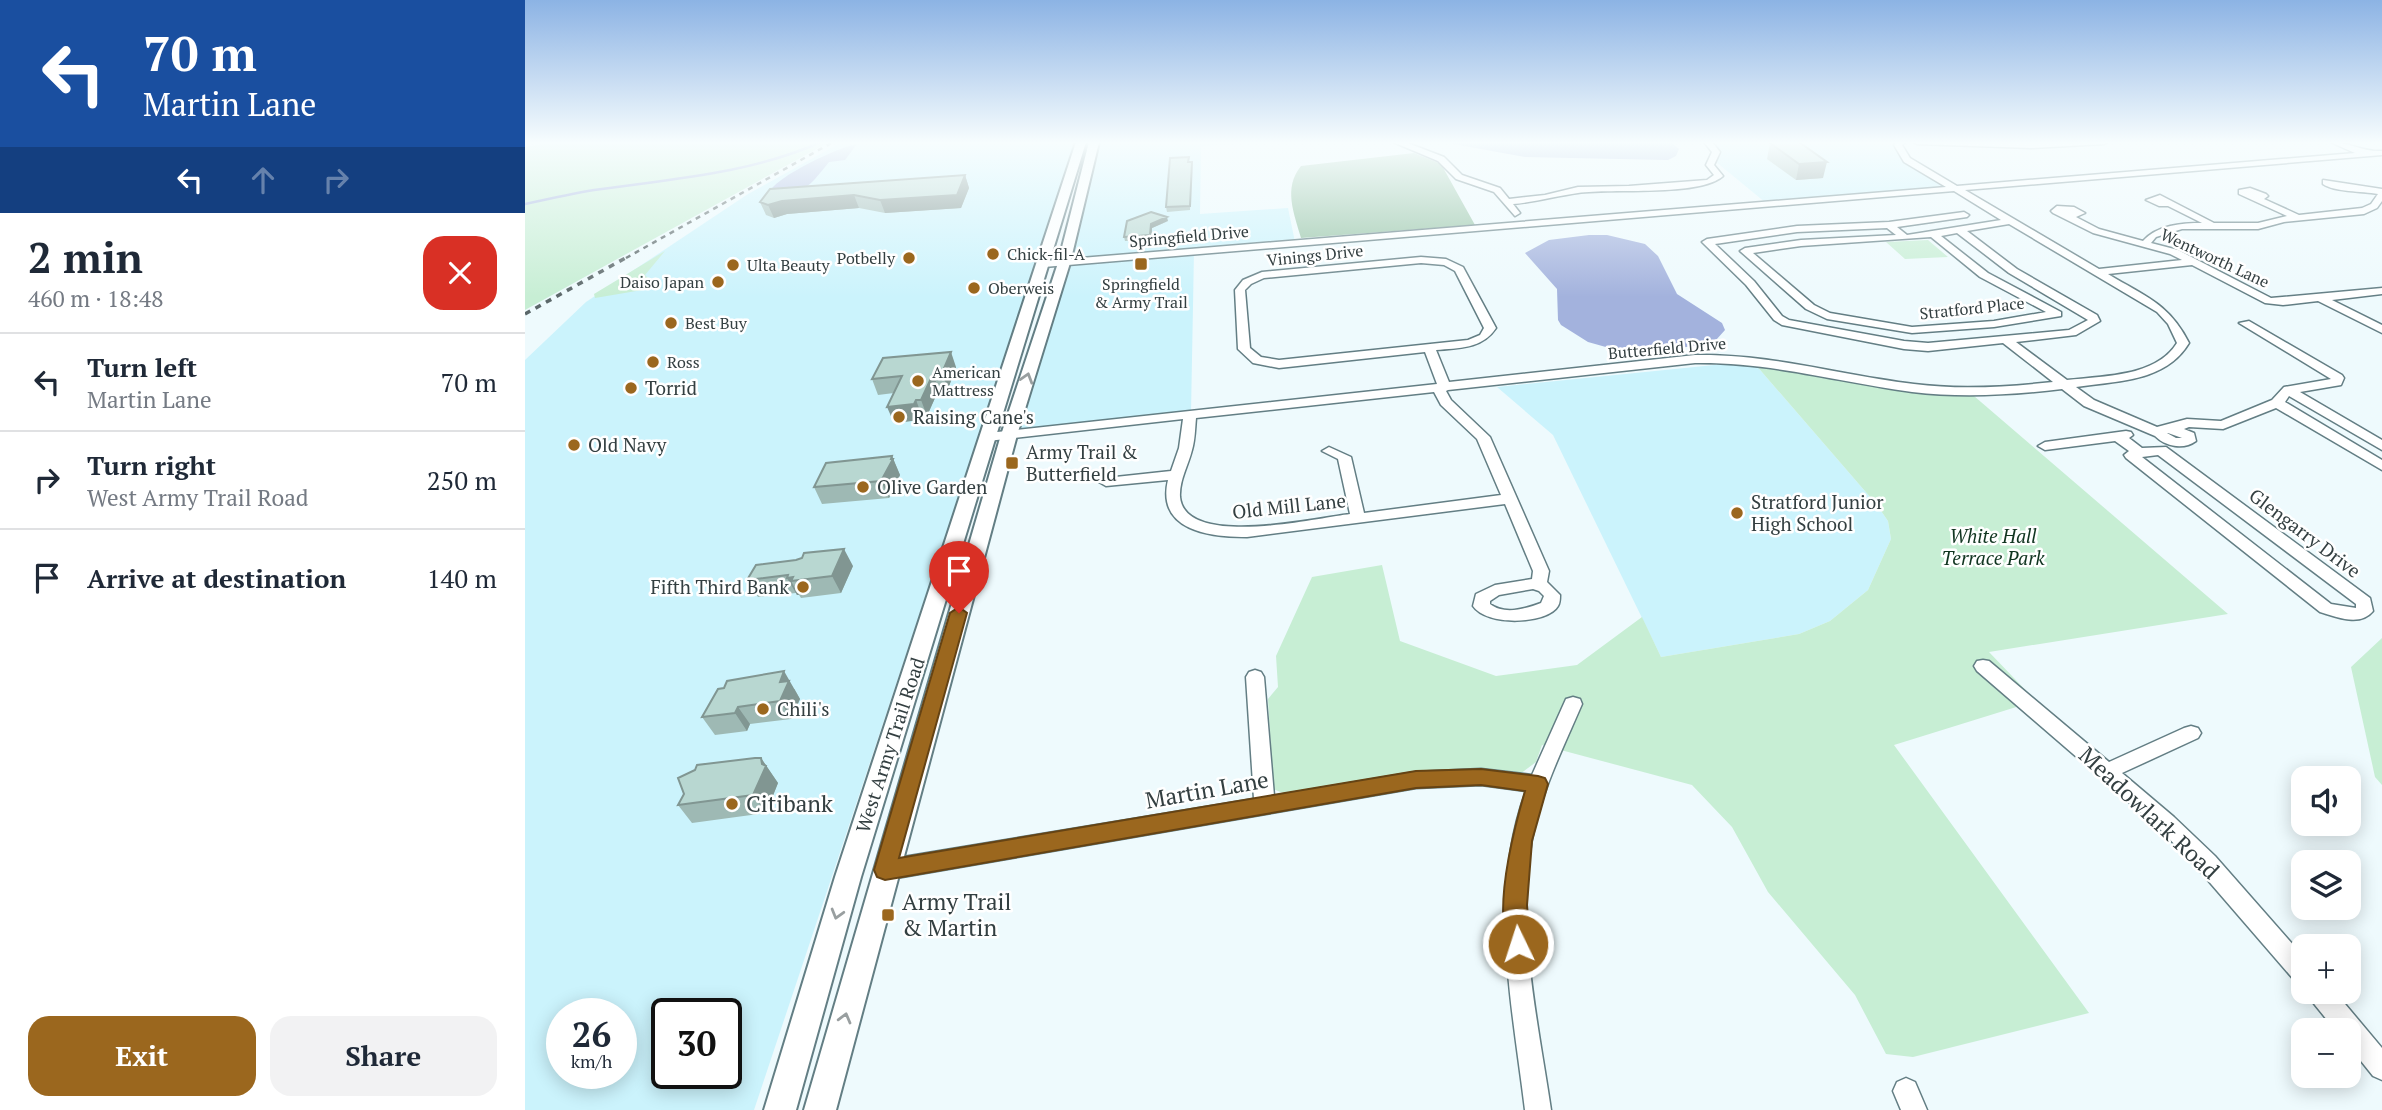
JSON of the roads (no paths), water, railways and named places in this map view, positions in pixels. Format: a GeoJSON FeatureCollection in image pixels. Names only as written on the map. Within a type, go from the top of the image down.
{"type":"FeatureCollection","features":[{"type":"Feature","properties":{"kind":"main road","name":"West Army Trail Road"},"geometry":{"type":"LineString","coordinates":[[779,1110],[848,877],[1065,194]]}},
{"type":"Feature","properties":{"kind":"main road","name":"West Army Trail Road"},"geometry":{"type":"LineString","coordinates":[[820,1110],[885,870],[1009,435],[1064,262],[1081,194]]}},
{"type":"Feature","properties":{"kind":"main road"},"geometry":{"type":"LineString","coordinates":[[931,616],[959,613]]}},
{"type":"Feature","properties":{"kind":"main road"},"geometry":{"type":"LineString","coordinates":[[848,877],[876,904]]}},
{"type":"Feature","properties":{"kind":"street"},"geometry":{"type":"LineString","coordinates":[[1500,194],[1515,213]]}},
{"type":"Feature","properties":{"kind":"street"},"geometry":{"type":"LineString","coordinates":[[1507,202],[1563,194]]}},
{"type":"Feature","properties":{"kind":"street","name":"Springfield Drive"},"geometry":{"type":"LineString","coordinates":[[1044,264],[1885,194]]}},
{"type":"Feature","properties":{"kind":"street","name":"Butterfield Drive"},"geometry":{"type":"LineString","coordinates":[[988,437],[1717,358],[1787,363],[1879,382],[1943,391],[1981,392],[2153,370],[2170,361],[2183,343],[2173,323],[2161,310],[1965,194]]}},
{"type":"Feature","properties":{"kind":"street"},"geometry":{"type":"LineString","coordinates":[[2146,243],[2164,229],[2258,226],[2297,217],[2364,211],[2374,206],[2382,194]]}},
{"type":"Feature","properties":{"kind":"street"},"geometry":{"type":"LineString","coordinates":[[2256,198],[2297,217]]}},
{"type":"Feature","properties":{"kind":"street"},"geometry":{"type":"LineString","coordinates":[[2171,204],[2214,226]]}},
{"type":"Feature","properties":{"kind":"street"},"geometry":{"type":"LineString","coordinates":[[1957,228],[2014,271],[2093,317],[2094,321],[2071,333],[1927,347],[1786,323],[1792,310],[1750,283],[1707,245],[1707,242],[1797,229],[1889,225],[1964,215]]}},
{"type":"Feature","properties":{"kind":"street","name":"Wentworth Lane"},"geometry":{"type":"LineString","coordinates":[[2068,216],[2097,231],[2174,252],[2270,301],[2320,298]]}},
{"type":"Feature","properties":{"kind":"street"},"geometry":{"type":"LineString","coordinates":[[1745,251],[1801,243],[1933,234],[2010,221]]}},
{"type":"Feature","properties":{"kind":"street"},"geometry":{"type":"LineString","coordinates":[[1889,225],[1904,237]]}},
{"type":"Feature","properties":{"kind":"street","name":"Stratford Place"},"geometry":{"type":"LineString","coordinates":[[1728,239],[1745,251],[1792,310],[1912,330],[1994,324],[2057,314],[1984,275],[1933,234]]}},
{"type":"Feature","properties":{"kind":"street","name":"Vinings Drive"},"geometry":{"type":"LineString","coordinates":[[1421,260],[1446,262],[1459,269],[1490,328],[1484,337],[1471,343],[1424,349],[1279,364],[1257,360],[1244,349],[1240,290],[1247,282],[1262,275],[1421,260]]}},
{"type":"Feature","properties":{"kind":"street"},"geometry":{"type":"LineString","coordinates":[[2097,272],[2192,262]]}},
{"type":"Feature","properties":{"kind":"street"},"geometry":{"type":"LineString","coordinates":[[1984,275],[2014,271]]}},
{"type":"Feature","properties":{"kind":"street"},"geometry":{"type":"LineString","coordinates":[[2320,298],[2382,291]]}},
{"type":"Feature","properties":{"kind":"street"},"geometry":{"type":"LineString","coordinates":[[2320,298],[2382,330]]}},
{"type":"Feature","properties":{"kind":"street"},"geometry":{"type":"LineString","coordinates":[[2045,446],[2143,431],[2167,430],[2187,423],[2223,425],[2277,403],[2288,390],[2337,382],[2338,378],[2245,323]]}},
{"type":"Feature","properties":{"kind":"street"},"geometry":{"type":"LineString","coordinates":[[1994,324],[2103,400],[2167,430]]}},
{"type":"Feature","properties":{"kind":"street"},"geometry":{"type":"LineString","coordinates":[[2015,340],[2062,383],[2089,403],[2167,430]]}},
{"type":"Feature","properties":{"kind":"street"},"geometry":{"type":"LineString","coordinates":[[1424,349],[1439,388],[1453,410],[1483,437],[1541,571],[1539,584]]}},
{"type":"Feature","properties":{"kind":"street"},"geometry":{"type":"LineString","coordinates":[[2288,390],[2382,446]]}},
{"type":"Feature","properties":{"kind":"street"},"geometry":{"type":"LineString","coordinates":[[2277,403],[2382,466]]}},
{"type":"Feature","properties":{"kind":"street","name":"Old Mill Lane"},"geometry":{"type":"LineString","coordinates":[[1190,415],[1186,447],[1177,475],[1174,504],[1184,518],[1209,529],[1247,532],[1509,499]]}},
{"type":"Feature","properties":{"kind":"street","name":"Glengarry Drive"},"geometry":{"type":"LineString","coordinates":[[2118,436],[2139,453],[2161,450],[2364,602],[2365,611],[2346,615],[2326,608],[2131,455],[2139,453]]}},
{"type":"Feature","properties":{"kind":"street"},"geometry":{"type":"LineString","coordinates":[[1329,451],[1344,457],[1358,518]]}},
{"type":"Feature","properties":{"kind":"street"},"geometry":{"type":"LineString","coordinates":[[1106,482],[1177,475]]}},
{"type":"Feature","properties":{"kind":"street","name":"Meadowlark Road"},"geometry":{"type":"LineString","coordinates":[[1983,666],[2108,771],[2207,863],[2291,959]]}},
{"type":"Feature","properties":{"kind":"street"},"geometry":{"type":"LineString","coordinates":[[1255,677],[1265,805]]}},
{"type":"Feature","properties":{"kind":"street"},"geometry":{"type":"LineString","coordinates":[[1538,1110],[1515,905],[1521,841],[1538,784],[1573,704]]}},
{"type":"Feature","properties":{"kind":"street"},"geometry":{"type":"LineString","coordinates":[[2108,771],[2191,733]]}},
{"type":"Feature","properties":{"kind":"street","name":"Martin Lane"},"geometry":{"type":"LineString","coordinates":[[885,870],[1437,777],[1481,777],[1538,784]]}},
{"type":"Feature","properties":{"kind":"street"},"geometry":{"type":"LineString","coordinates":[[2329,1004],[2382,1067]]}},
{"type":"Feature","properties":{"kind":"water"},"geometry":{"type":"Polygon","coordinates":[[[1607,235],[1645,244],[1658,256],[1677,294],[1722,323],[1725,330],[1716,340],[1702,345],[1647,352],[1620,351],[1588,342],[1561,325],[1558,320],[1557,289],[1525,253],[1549,240],[1607,235]]]}},
{"type":"Feature","properties":{"kind":"waterway"},"geometry":{"type":"LineString","coordinates":[[525,204],[575,194]]}},
{"type":"Feature","properties":{"kind":"railway"},"geometry":{"type":"LineString","coordinates":[[626,258],[741,194]]}},
{"type":"Feature","properties":{"kind":"railway"},"geometry":{"type":"LineString","coordinates":[[525,314],[629,256]]}},
{"type":"Feature","properties":{"kind":"place","name":"Chick-fil-A"},"geometry":{"type":"Point","coordinates":[993,254]}},
{"type":"Feature","properties":{"kind":"place","name":"Potbelly"},"geometry":{"type":"Point","coordinates":[909,258]}},
{"type":"Feature","properties":{"kind":"place","name":"Springfield & Army Trail"},"geometry":{"type":"Point","coordinates":[1141,264]}},
{"type":"Feature","properties":{"kind":"place","name":"Ulta Beauty"},"geometry":{"type":"Point","coordinates":[733,265]}},
{"type":"Feature","properties":{"kind":"place","name":"Daiso Japan"},"geometry":{"type":"Point","coordinates":[718,282]}},
{"type":"Feature","properties":{"kind":"place","name":"Oberweis"},"geometry":{"type":"Point","coordinates":[974,288]}},
{"type":"Feature","properties":{"kind":"place","name":"Best Buy"},"geometry":{"type":"Point","coordinates":[671,323]}},
{"type":"Feature","properties":{"kind":"place","name":"Ross"},"geometry":{"type":"Point","coordinates":[653,362]}},
{"type":"Feature","properties":{"kind":"place","name":"American Mattress"},"geometry":{"type":"Point","coordinates":[918,381]}},
{"type":"Feature","properties":{"kind":"place","name":"Torrid"},"geometry":{"type":"Point","coordinates":[631,388]}},
{"type":"Feature","properties":{"kind":"place","name":"Raising Cane's"},"geometry":{"type":"Point","coordinates":[899,417]}},
{"type":"Feature","properties":{"kind":"place","name":"Old Navy"},"geometry":{"type":"Point","coordinates":[574,445]}},
{"type":"Feature","properties":{"kind":"place","name":"Army Trail & Butterfield"},"geometry":{"type":"Point","coordinates":[1012,463]}},
{"type":"Feature","properties":{"kind":"place","name":"Olive Garden"},"geometry":{"type":"Point","coordinates":[863,487]}},
{"type":"Feature","properties":{"kind":"place","name":"Stratford Junior High School"},"geometry":{"type":"Point","coordinates":[1737,513]}},
{"type":"Feature","properties":{"kind":"place","name":"Fifth Third Bank"},"geometry":{"type":"Point","coordinates":[803,587]}},
{"type":"Feature","properties":{"kind":"place","name":"Chili's"},"geometry":{"type":"Point","coordinates":[763,709]}},
{"type":"Feature","properties":{"kind":"place","name":"Citibank"},"geometry":{"type":"Point","coordinates":[732,804]}},
{"type":"Feature","properties":{"kind":"place","name":"Army Trail & Martin"},"geometry":{"type":"Point","coordinates":[888,915]}},
{"type":"Feature","properties":{"kind":"park label","name":"White Hall Terrace Park"},"geometry":{"type":"Point","coordinates":[1993,547]}}]}
